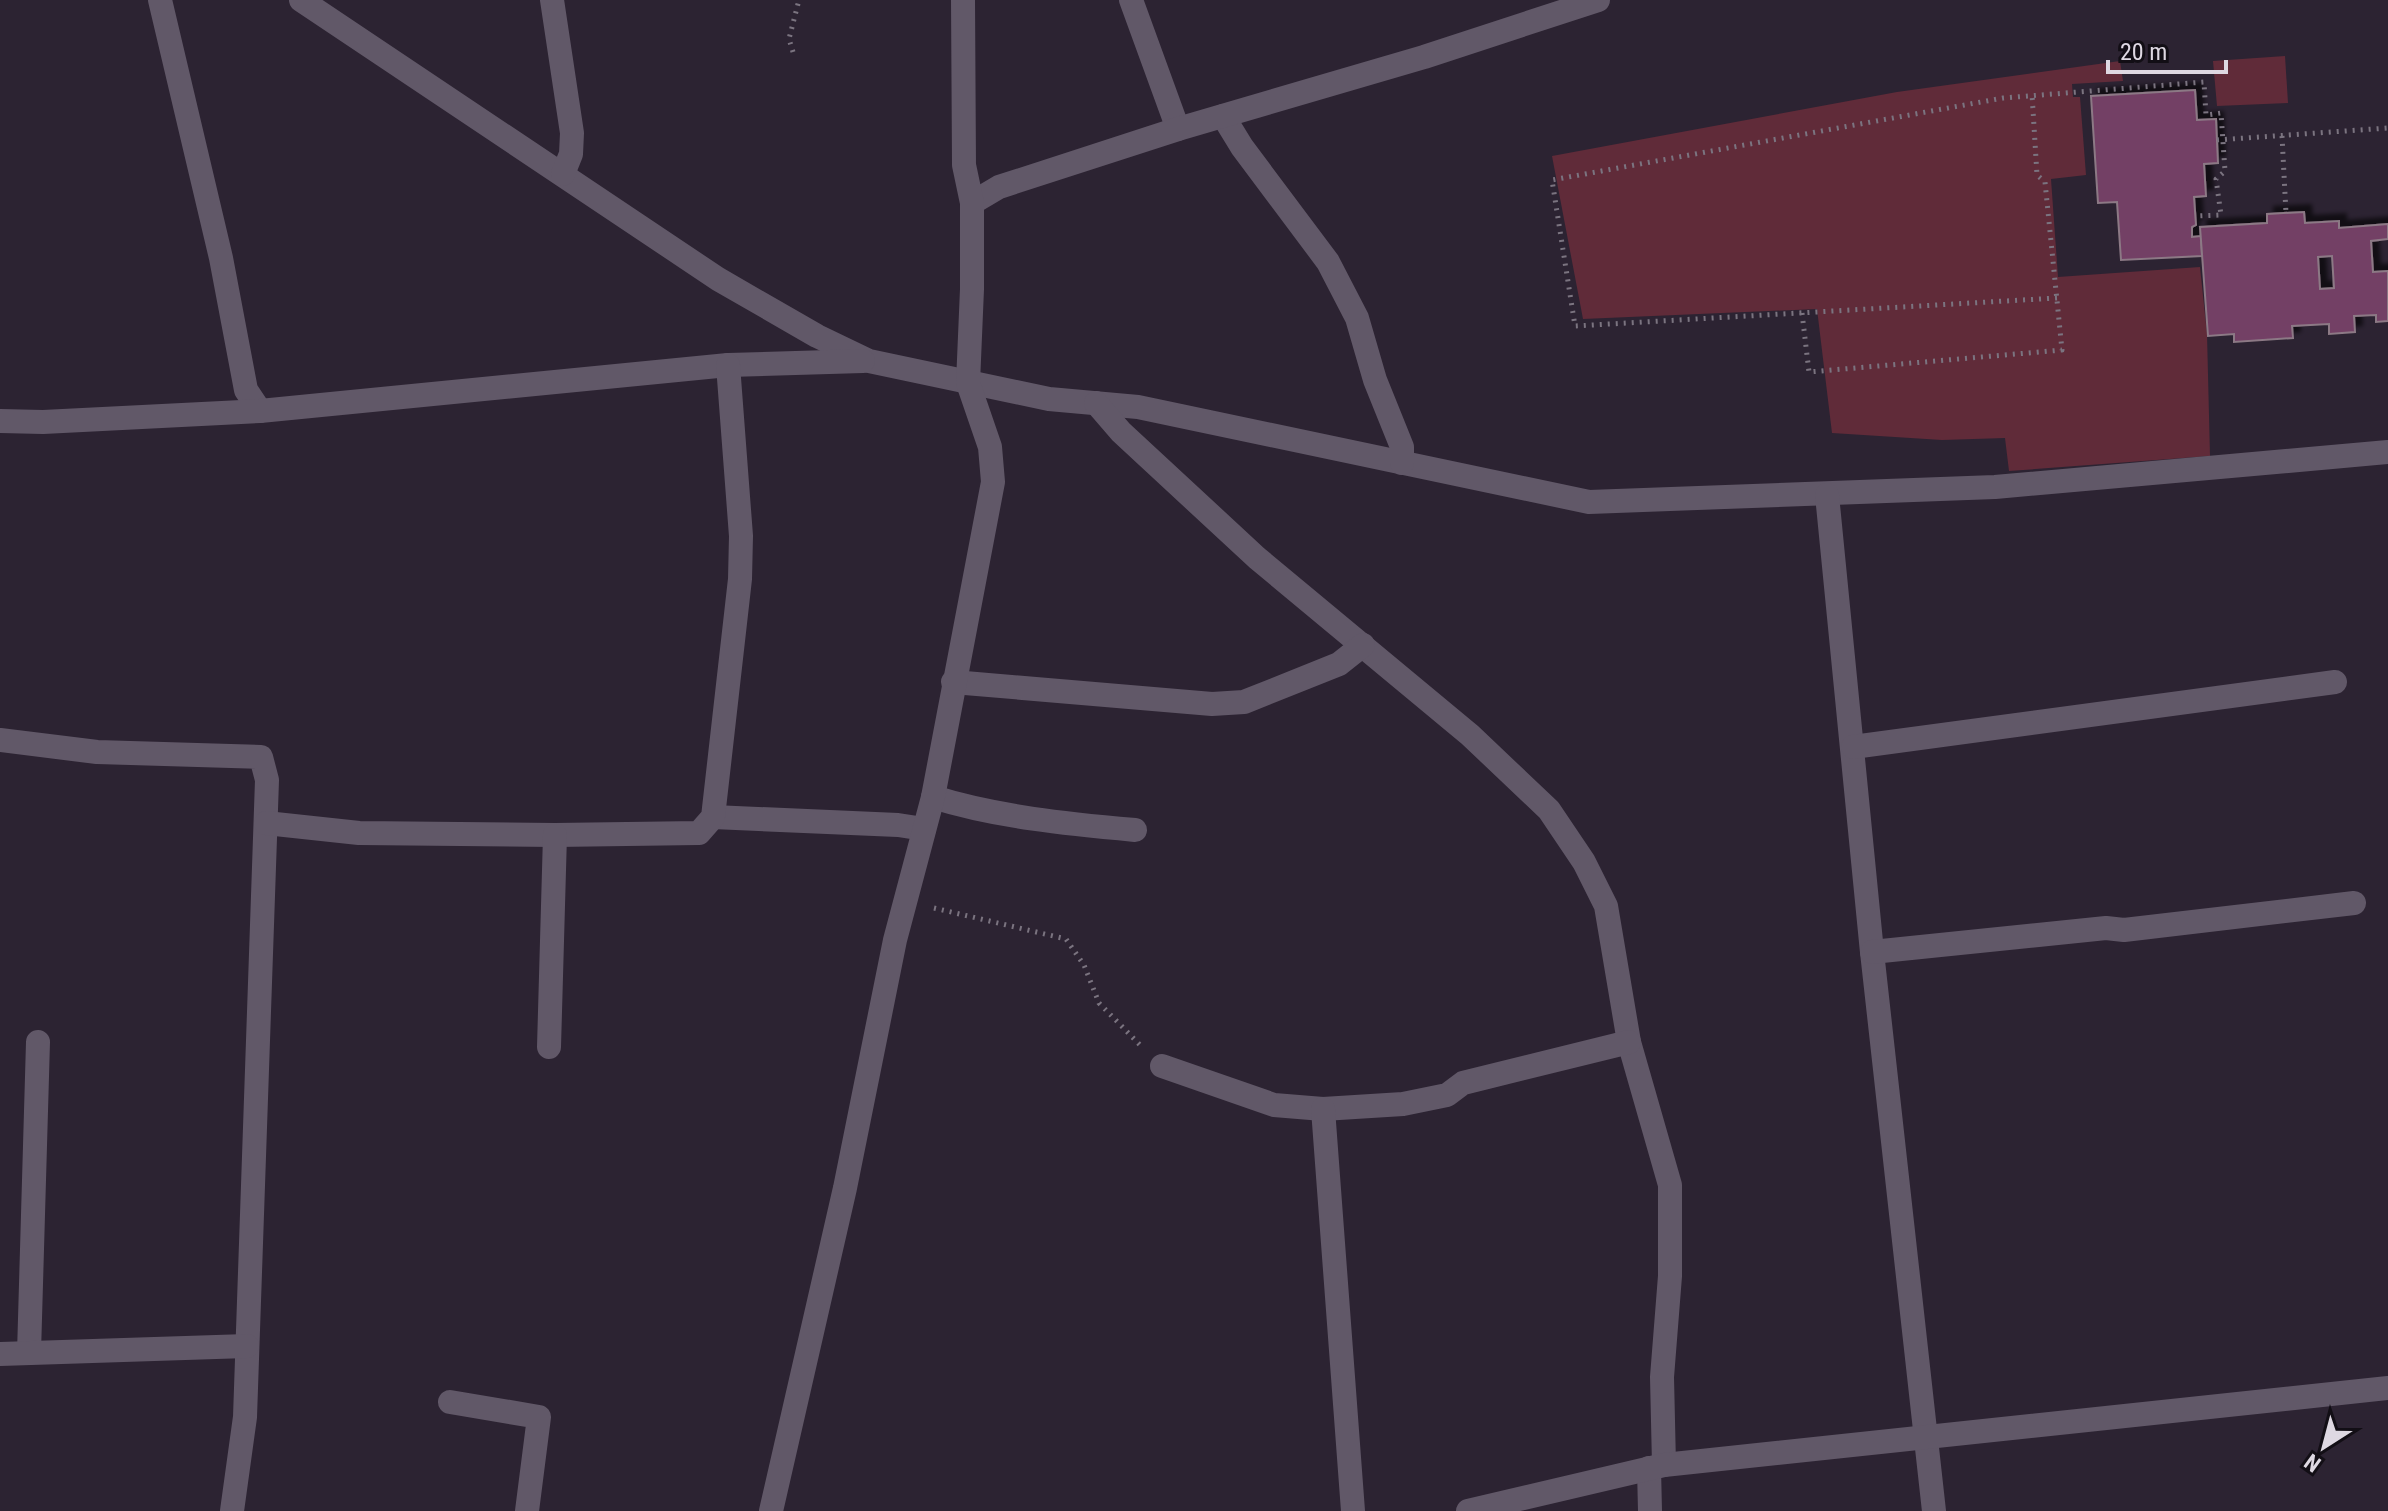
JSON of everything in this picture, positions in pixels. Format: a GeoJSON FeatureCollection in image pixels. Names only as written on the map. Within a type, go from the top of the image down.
{"type":"FeatureCollection","features":[{"type":"Feature","properties":{"kind":"street"},"geometry":{"type":"LineString","coordinates":[[160,0],[221,258],[246,390],[260,411]]}},
{"type":"Feature","properties":{"kind":"street"},"geometry":{"type":"LineString","coordinates":[[301,0],[718,279],[817,336],[869,361],[968,383],[1049,399],[1138,407],[1589,502],[1995,487],[2388,452]]}},
{"type":"Feature","properties":{"kind":"street"},"geometry":{"type":"LineString","coordinates":[[552,0],[572,133],[571,154],[563,174]]}},
{"type":"Feature","properties":{"kind":"street"},"geometry":{"type":"LineString","coordinates":[[771,1511],[841,1203],[895,940],[933,797],[993,482],[990,447],[968,383],[972,203],[964,165],[963,0]]}},
{"type":"Feature","properties":{"kind":"street"},"geometry":{"type":"LineString","coordinates":[[1131,0],[1178,129]]}},
{"type":"Feature","properties":{"kind":"street"},"geometry":{"type":"LineString","coordinates":[[972,203],[999,187],[1178,129],[1424,57],[1595,0]]}},
{"type":"Feature","properties":{"kind":"street"},"geometry":{"type":"LineString","coordinates":[[1223,116],[1242,147],[1328,262],[1357,318],[1375,380],[1402,447],[1402,463]]}},
{"type":"Feature","properties":{"kind":"street"},"geometry":{"type":"LineString","coordinates":[[0,421],[43,422],[260,411],[728,365],[869,361]]}},
{"type":"Feature","properties":{"kind":"street"},"geometry":{"type":"LineString","coordinates":[[266,823],[359,833],[699,833],[713,817],[740,579],[741,536],[728,365]]}},
{"type":"Feature","properties":{"kind":"street"},"geometry":{"type":"LineString","coordinates":[[1096,403],[1121,432],[1257,558],[1470,735],[1549,810],[1584,862],[1606,906],[1629,1042],[1670,1185],[1670,1276],[1650,1511]]}},
{"type":"Feature","properties":{"kind":"street"},"geometry":{"type":"LineString","coordinates":[[1827,495],[1872,952],[1934,1511]]}},
{"type":"Feature","properties":{"kind":"street"},"geometry":{"type":"LineString","coordinates":[[953,682],[1212,704],[1244,702],[1339,664],[1363,645]]}},
{"type":"Feature","properties":{"kind":"street"},"geometry":{"type":"LineString","coordinates":[[1853,747],[2335,682]]}},
{"type":"Feature","properties":{"kind":"street"},"geometry":{"type":"LineString","coordinates":[[0,740],[97,752],[261,757],[267,780],[266,823],[245,1417],[232,1511]]}},
{"type":"Feature","properties":{"kind":"street"},"geometry":{"type":"LineString","coordinates":[[933,797],[966,807],[1135,830]]}},
{"type":"Feature","properties":{"kind":"street"},"geometry":{"type":"LineString","coordinates":[[713,817],[898,825],[924,829]]}},
{"type":"Feature","properties":{"kind":"street"},"geometry":{"type":"LineString","coordinates":[[549,1047],[555,835]]}},
{"type":"Feature","properties":{"kind":"street"},"geometry":{"type":"LineString","coordinates":[[1872,952],[2106,928],[2124,930],[2354,903]]}},
{"type":"Feature","properties":{"kind":"street"},"geometry":{"type":"LineString","coordinates":[[29,1353],[38,1042]]}},
{"type":"Feature","properties":{"kind":"street"},"geometry":{"type":"LineString","coordinates":[[1162,1066],[1274,1105],[1323,1109],[1403,1104],[1447,1095],[1463,1083],[1629,1042]]}},
{"type":"Feature","properties":{"kind":"street"},"geometry":{"type":"LineString","coordinates":[[1323,1109],[1353,1511]]}},
{"type":"Feature","properties":{"kind":"street"},"geometry":{"type":"LineString","coordinates":[[0,1354],[247,1346]]}},
{"type":"Feature","properties":{"kind":"street"},"geometry":{"type":"LineString","coordinates":[[1468,1511],[1656,1467],[2388,1388]]}},
{"type":"Feature","properties":{"kind":"street"},"geometry":{"type":"LineString","coordinates":[[450,1402],[539,1417],[527,1511]]}},
{"type":"Feature","properties":{"kind":"path"},"geometry":{"type":"LineString","coordinates":[[793,52],[789,39],[799,0]]}},
{"type":"Feature","properties":{"kind":"path"},"geometry":{"type":"LineString","coordinates":[[2057,298],[1575,326],[1552,180],[2032,94],[2204,82],[2206,115],[2221,113],[2220,140],[2225,171],[2216,179],[2221,215],[2195,216]]}},
{"type":"Feature","properties":{"kind":"path"},"geometry":{"type":"LineString","coordinates":[[1802,313],[1809,372],[2062,350],[2045,182],[2037,175],[2032,94]]}},
{"type":"Feature","properties":{"kind":"path"},"geometry":{"type":"LineString","coordinates":[[2220,140],[2388,128]]}},
{"type":"Feature","properties":{"kind":"path"},"geometry":{"type":"LineString","coordinates":[[2282,136],[2286,213]]}},
{"type":"Feature","properties":{"kind":"path"},"geometry":{"type":"LineString","coordinates":[[905,902],[1066,939],[1084,965],[1106,1013],[1162,1066]]}},
{"type":"Feature","properties":{"kind":"shaded area"},"geometry":{"type":"Polygon","coordinates":[[[2285,56],[2288,103],[2217,106],[2213,61],[2285,56]]]}},
{"type":"Feature","properties":{"kind":"shaded area"},"geometry":{"type":"Polygon","coordinates":[[[2120,61],[2123,81],[2072,84],[2073,97],[2080,97],[2086,175],[2051,179],[2058,277],[2200,267],[2207,334],[2210,456],[2009,471],[2005,438],[1942,440],[1832,433],[1817,309],[1583,319],[1552,156],[1897,92],[2120,61]]]}},
{"type":"Feature","properties":{"kind":"building"},"geometry":{"type":"Polygon","coordinates":[[[2195,90],[2197,120],[2216,119],[2218,163],[2204,164],[2206,196],[2194,197],[2196,225],[2192,227],[2192,237],[2201,236],[2202,256],[2121,260],[2117,202],[2098,203],[2091,96],[2195,90]]]}},
{"type":"Feature","properties":{"kind":"building"},"geometry":{"type":"Polygon","coordinates":[[[2304,212],[2305,223],[2339,221],[2339,228],[2388,224],[2388,239],[2371,241],[2373,272],[2388,271],[2388,321],[2376,322],[2376,315],[2354,316],[2355,332],[2329,334],[2329,324],[2292,326],[2293,338],[2234,342],[2234,334],[2208,336],[2200,227],[2267,223],[2267,214],[2304,212]],[[2332,256],[2318,257],[2320,289],[2334,288],[2332,256]]]}}]}
